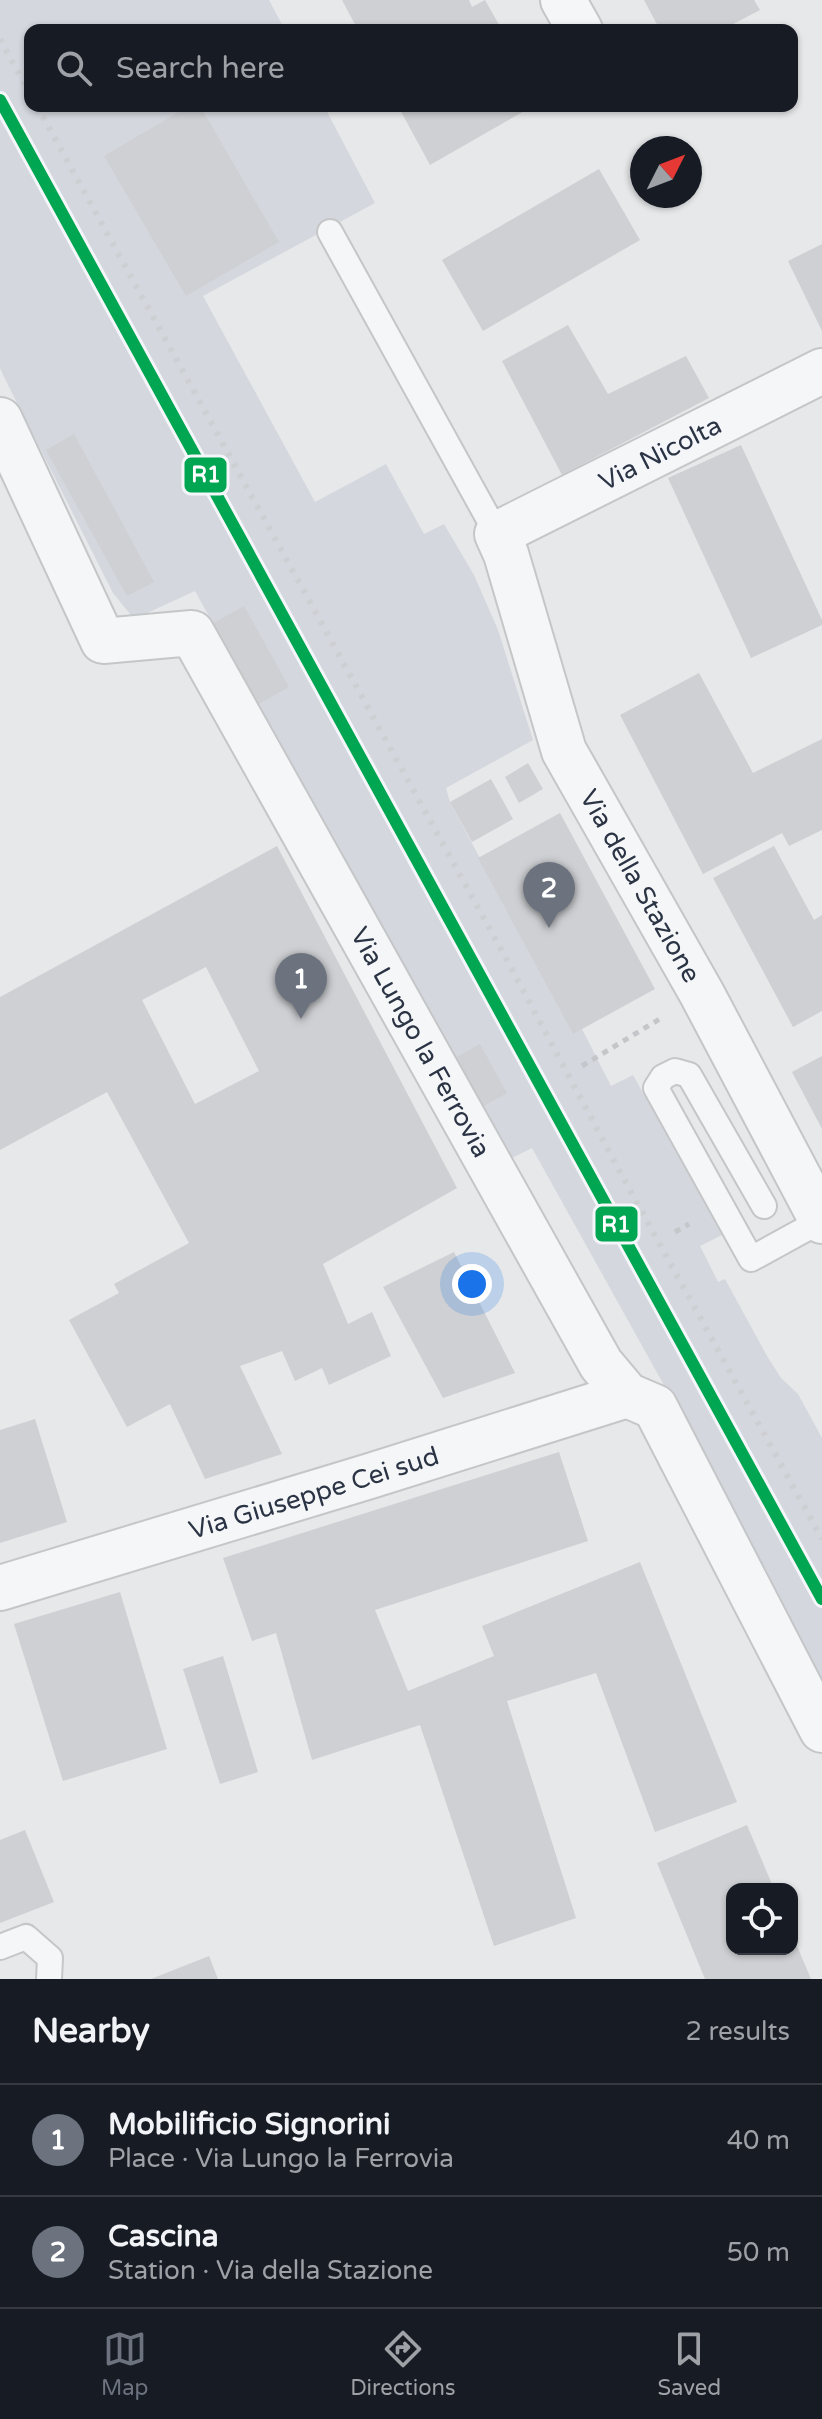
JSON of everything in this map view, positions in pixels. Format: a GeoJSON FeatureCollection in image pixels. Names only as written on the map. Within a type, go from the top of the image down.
{"type":"FeatureCollection","features":[{"type":"Feature","properties":{"kind":"street"},"geometry":{"type":"LineString","coordinates":[[563,0],[577,24]]}},
{"type":"Feature","properties":{"kind":"street","name":"Via Nicolta"},"geometry":{"type":"LineString","coordinates":[[497,534],[822,371]]}},
{"type":"Feature","properties":{"kind":"street","name":"Via Lungo la Ferrovia"},"geometry":{"type":"LineString","coordinates":[[0,420],[103,641],[192,633],[601,1364],[627,1395],[655,1407],[822,1730]]}},
{"type":"Feature","properties":{"kind":"street","name":"Via della Stazione"},"geometry":{"type":"LineString","coordinates":[[497,534],[506,554],[564,751],[702,994],[822,1221]]}},
{"type":"Feature","properties":{"kind":"street","name":"Via Giuseppe Cei sud"},"geometry":{"type":"LineString","coordinates":[[0,1588],[627,1395]]}},
{"type":"Feature","properties":{"kind":"lane"},"geometry":{"type":"LineString","coordinates":[[330,232],[497,534]]}},
{"type":"Feature","properties":{"kind":"lane"},"geometry":{"type":"LineString","coordinates":[[764,1206],[689,1075],[675,1071],[663,1077],[656,1088],[751,1259],[822,1221]]}},
{"type":"Feature","properties":{"kind":"lane"},"geometry":{"type":"LineString","coordinates":[[370,1476],[379,1457],[578,1394]]}},
{"type":"Feature","properties":{"kind":"lane"},"geometry":{"type":"LineString","coordinates":[[0,1947],[26,1937],[50,1958],[49,1979]]}},
{"type":"Feature","properties":{"kind":"path"},"geometry":{"type":"LineString","coordinates":[[582,1066],[702,994]]}},
{"type":"Feature","properties":{"kind":"shaded area"},"geometry":{"type":"Polygon","coordinates":[[[0,0],[269,0],[282,24],[24,24],[24,112],[327,112],[375,203],[203,296],[315,502],[386,464],[424,534],[444,524],[474,575],[498,630],[533,740],[446,788],[450,802],[573,1033],[582,1029],[611,1086],[633,1075],[722,1235],[700,1246],[718,1282],[725,1279],[767,1356],[781,1378],[798,1394],[822,1438],[822,1703],[680,1414],[532,1148],[510,1159],[195,591],[134,619],[113,593],[0,368],[0,0]]]}},
{"type":"Feature","properties":{"kind":"building"},"geometry":{"type":"Polygon","coordinates":[[[342,0],[469,0],[472,7],[485,0],[499,24],[355,24],[342,0]]]}},
{"type":"Feature","properties":{"kind":"building"},"geometry":{"type":"Polygon","coordinates":[[[644,0],[754,0],[760,10],[733,24],[657,24],[644,0]]]}},
{"type":"Feature","properties":{"kind":"building"},"geometry":{"type":"Polygon","coordinates":[[[179,112],[203,112],[279,242],[186,296],[104,156],[179,112]]]}},
{"type":"Feature","properties":{"kind":"building"},"geometry":{"type":"Polygon","coordinates":[[[401,112],[523,112],[430,165],[401,112]]]}},
{"type":"Feature","properties":{"kind":"building"},"geometry":{"type":"Polygon","coordinates":[[[599,169],[640,240],[483,331],[442,260],[599,169]]]}},
{"type":"Feature","properties":{"kind":"building"},"geometry":{"type":"Polygon","coordinates":[[[822,244],[822,331],[788,261],[822,244]]]}},
{"type":"Feature","properties":{"kind":"building"},"geometry":{"type":"Polygon","coordinates":[[[568,325],[608,394],[686,356],[709,398],[562,475],[502,361],[568,325]]]}},
{"type":"Feature","properties":{"kind":"building"},"geometry":{"type":"Polygon","coordinates":[[[74,434],[154,582],[127,596],[46,450],[74,434]]]}},
{"type":"Feature","properties":{"kind":"building"},"geometry":{"type":"Polygon","coordinates":[[[741,445],[822,620],[822,625],[751,658],[668,478],[741,445]]]}},
{"type":"Feature","properties":{"kind":"building"},"geometry":{"type":"Polygon","coordinates":[[[244,606],[289,687],[257,705],[212,624],[244,606]]]}},
{"type":"Feature","properties":{"kind":"building"},"geometry":{"type":"Polygon","coordinates":[[[699,673],[753,773],[822,739],[822,830],[789,846],[782,833],[703,874],[620,715],[699,673]]]}},
{"type":"Feature","properties":{"kind":"building"},"geometry":{"type":"Polygon","coordinates":[[[528,763],[543,789],[519,803],[505,777],[528,763]]]}},
{"type":"Feature","properties":{"kind":"building"},"geometry":{"type":"Polygon","coordinates":[[[491,779],[513,819],[472,842],[450,802],[491,779]]]}},
{"type":"Feature","properties":{"kind":"building"},"geometry":{"type":"Polygon","coordinates":[[[560,813],[655,989],[573,1034],[478,858],[560,813]]]}},
{"type":"Feature","properties":{"kind":"building"},"geometry":{"type":"Polygon","coordinates":[[[277,846],[457,1188],[323,1264],[348,1324],[372,1312],[391,1356],[329,1385],[322,1368],[295,1381],[282,1351],[240,1366],[282,1454],[205,1479],[170,1404],[127,1427],[69,1320],[119,1293],[114,1284],[189,1243],[107,1092],[0,1150],[0,997],[277,846]],[[206,967],[142,1000],[195,1104],[259,1071],[206,967]]]}},
{"type":"Feature","properties":{"kind":"building"},"geometry":{"type":"Polygon","coordinates":[[[774,846],[814,920],[822,915],[822,1011],[793,1027],[713,878],[774,846]]]}},
{"type":"Feature","properties":{"kind":"building"},"geometry":{"type":"Polygon","coordinates":[[[480,1044],[507,1093],[482,1107],[455,1058],[480,1044]]]}},
{"type":"Feature","properties":{"kind":"building"},"geometry":{"type":"Polygon","coordinates":[[[822,1056],[822,1129],[792,1072],[822,1056]]]}},
{"type":"Feature","properties":{"kind":"building"},"geometry":{"type":"Polygon","coordinates":[[[454,1252],[515,1373],[443,1398],[383,1287],[454,1252]]]}},
{"type":"Feature","properties":{"kind":"building"},"geometry":{"type":"Polygon","coordinates":[[[35,1419],[67,1522],[0,1543],[0,1430],[35,1419]]]}},
{"type":"Feature","properties":{"kind":"building"},"geometry":{"type":"Polygon","coordinates":[[[559,1452],[588,1541],[375,1610],[408,1691],[494,1656],[482,1626],[640,1562],[737,1802],[655,1832],[596,1673],[507,1701],[576,1918],[494,1946],[420,1725],[312,1760],[276,1633],[252,1641],[223,1558],[559,1452]]]}},
{"type":"Feature","properties":{"kind":"building"},"geometry":{"type":"Polygon","coordinates":[[[120,1592],[167,1749],[63,1781],[14,1624],[120,1592]]]}},
{"type":"Feature","properties":{"kind":"building"},"geometry":{"type":"Polygon","coordinates":[[[223,1656],[258,1772],[220,1784],[183,1669],[223,1656]]]}},
{"type":"Feature","properties":{"kind":"building"},"geometry":{"type":"Polygon","coordinates":[[[747,1825],[771,1883],[726,1883],[726,1955],[798,1955],[798,1948],[811,1979],[705,1979],[657,1863],[747,1825]]]}},
{"type":"Feature","properties":{"kind":"building"},"geometry":{"type":"Polygon","coordinates":[[[25,1830],[54,1902],[0,1923],[0,1840],[25,1830]]]}},
{"type":"Feature","properties":{"kind":"building"},"geometry":{"type":"Polygon","coordinates":[[[209,1956],[218,1979],[151,1979],[209,1956]]]}},
{"type":"Feature","properties":{"kind":"railway"},"geometry":{"type":"LineString","coordinates":[[0,39],[24,83]]}},
{"type":"Feature","properties":{"kind":"railway"},"geometry":{"type":"LineString","coordinates":[[40,112],[822,1539]]}},
{"type":"Feature","properties":{"kind":"transit line","name":"R1"},"geometry":{"type":"LineString","coordinates":[[0,100],[822,1599]]}},
{"type":"Feature","properties":{"kind":"place","name":"Cascina"},"geometry":{"type":"Point","coordinates":[549,928]}},
{"type":"Feature","properties":{"kind":"place","name":"Mobilificio Signorini"},"geometry":{"type":"Point","coordinates":[301,1019]}}]}
